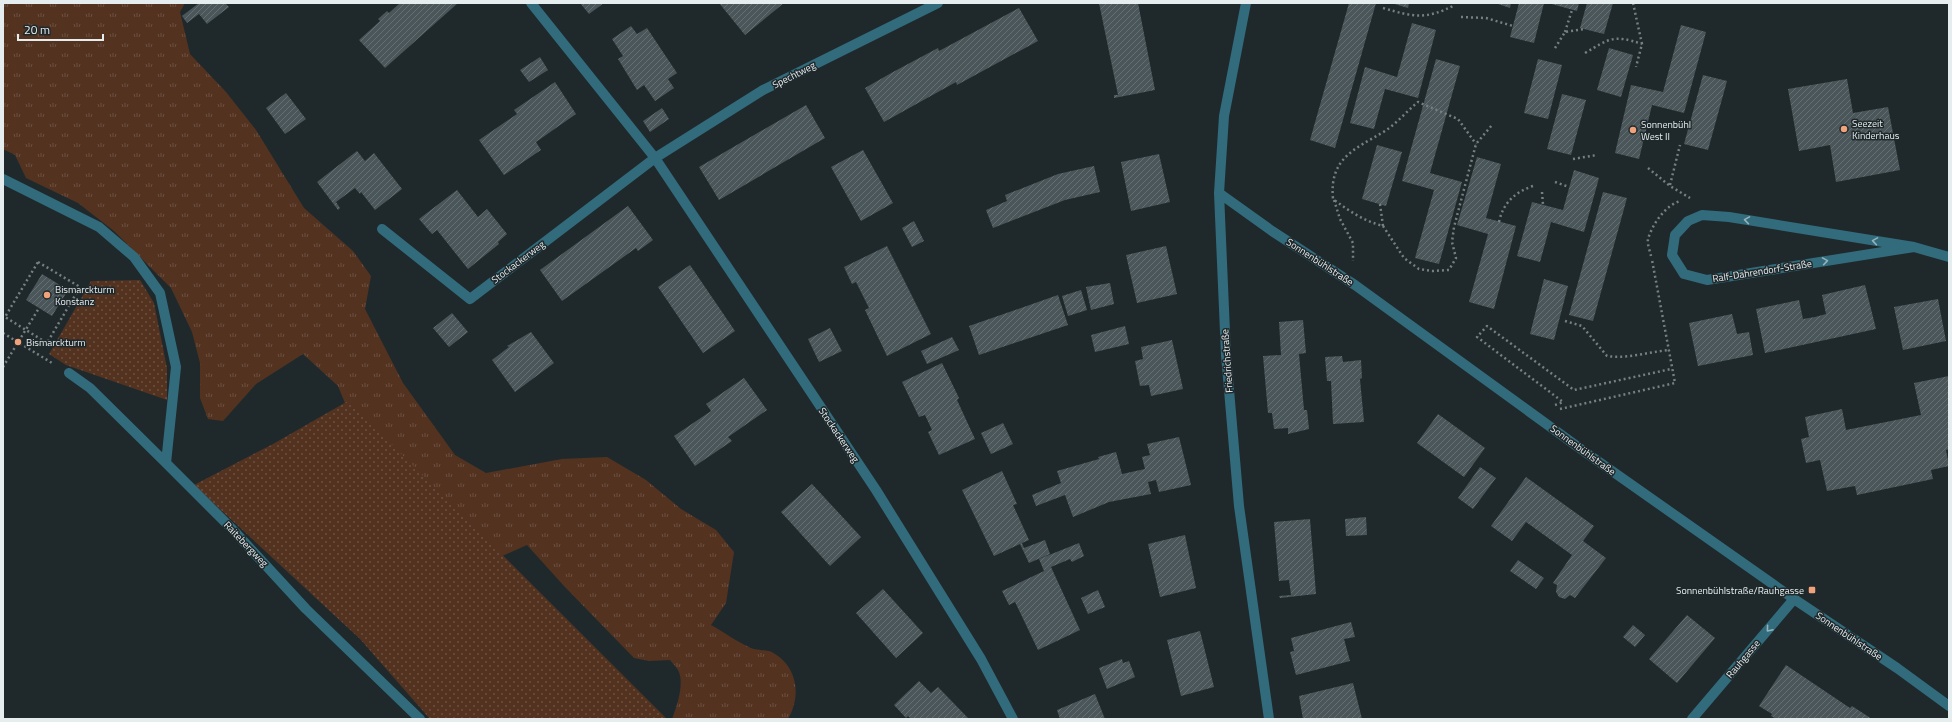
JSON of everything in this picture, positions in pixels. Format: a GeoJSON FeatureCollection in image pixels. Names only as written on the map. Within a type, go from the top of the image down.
{"type":"FeatureCollection","features":[{"type":"Feature","properties":{"kind":"street","name":"Stockackerweg"},"geometry":{"type":"LineString","coordinates":[[531,3],[656,158],[876,490],[981,659],[1013,719]]}},
{"type":"Feature","properties":{"kind":"street","name":"Spechtweg"},"geometry":{"type":"LineString","coordinates":[[656,158],[763,90],[938,3]]}},
{"type":"Feature","properties":{"kind":"street","name":"Friedrichstraße"},"geometry":{"type":"LineString","coordinates":[[1246,3],[1224,116],[1219,193],[1226,355],[1239,506],[1270,719]]}},
{"type":"Feature","properties":{"kind":"street","name":"Stockackerweg"},"geometry":{"type":"LineString","coordinates":[[382,229],[470,298],[656,158]]}},
{"type":"Feature","properties":{"kind":"street"},"geometry":{"type":"LineString","coordinates":[[3,179],[99,228],[134,257],[160,293],[176,367],[166,463]]}},
{"type":"Feature","properties":{"kind":"street","name":"Sonnenbühlstraße"},"geometry":{"type":"LineString","coordinates":[[1219,193],[1272,231],[1355,285],[1794,599],[1897,668],[1949,706]]}},
{"type":"Feature","properties":{"kind":"street","name":"Ralf-Dahrendorf-Straße"},"geometry":{"type":"LineString","coordinates":[[1914,247],[1707,280],[1684,274],[1672,255],[1675,235],[1688,221],[1702,215],[1729,217],[1914,247],[1949,256]]}},
{"type":"Feature","properties":{"kind":"street","name":"Raitebergweg"},"geometry":{"type":"LineString","coordinates":[[69,373],[90,388],[235,532],[306,608],[420,719]]}},
{"type":"Feature","properties":{"kind":"street","name":"Rauhgasse"},"geometry":{"type":"LineString","coordinates":[[1692,719],[1794,599]]}},
{"type":"Feature","properties":{"kind":"path"},"geometry":{"type":"LineString","coordinates":[[1633,3],[1642,44],[1636,67]]}},
{"type":"Feature","properties":{"kind":"path"},"geometry":{"type":"LineString","coordinates":[[1383,8],[1416,16],[1431,15],[1455,6]]}},
{"type":"Feature","properties":{"kind":"path"},"geometry":{"type":"LineString","coordinates":[[1555,48],[1565,32],[1572,10]]}},
{"type":"Feature","properties":{"kind":"path"},"geometry":{"type":"LineString","coordinates":[[1461,17],[1486,18],[1513,26]]}},
{"type":"Feature","properties":{"kind":"path"},"geometry":{"type":"LineString","coordinates":[[1565,32],[1584,29]]}},
{"type":"Feature","properties":{"kind":"path"},"geometry":{"type":"LineString","coordinates":[[1584,53],[1609,39],[1624,38],[1642,44]]}},
{"type":"Feature","properties":{"kind":"path"},"geometry":{"type":"LineString","coordinates":[[1353,253],[1353,243],[1340,218],[1333,199],[1332,189],[1335,170],[1342,159],[1393,124],[1418,102],[1458,119],[1476,144]]}},
{"type":"Feature","properties":{"kind":"path"},"geometry":{"type":"LineString","coordinates":[[1380,204],[1383,226],[1404,258],[1419,269],[1432,271],[1449,270],[1456,258],[1452,242],[1454,227],[1476,144],[1492,125]]}},
{"type":"Feature","properties":{"kind":"path"},"geometry":{"type":"LineString","coordinates":[[1670,186],[1680,145]]}},
{"type":"Feature","properties":{"kind":"path"},"geometry":{"type":"LineString","coordinates":[[1573,159],[1597,156]]}},
{"type":"Feature","properties":{"kind":"path"},"geometry":{"type":"LineString","coordinates":[[1648,168],[1670,186],[1690,198]]}},
{"type":"Feature","properties":{"kind":"path"},"geometry":{"type":"LineString","coordinates":[[1555,182],[1569,187]]}},
{"type":"Feature","properties":{"kind":"path"},"geometry":{"type":"LineString","coordinates":[[1499,222],[1500,215],[1508,202],[1523,189],[1533,186]]}},
{"type":"Feature","properties":{"kind":"path"},"geometry":{"type":"LineString","coordinates":[[1542,192],[1543,205]]}},
{"type":"Feature","properties":{"kind":"path"},"geometry":{"type":"LineString","coordinates":[[1333,199],[1358,216],[1383,226]]}},
{"type":"Feature","properties":{"kind":"path"},"geometry":{"type":"LineString","coordinates":[[38,262],[80,287],[47,343],[26,330],[5,318],[38,262]]}},
{"type":"Feature","properties":{"kind":"path"},"geometry":{"type":"LineString","coordinates":[[3,367],[39,308]]}},
{"type":"Feature","properties":{"kind":"path"},"geometry":{"type":"LineString","coordinates":[[1565,321],[1582,326],[1607,356],[1622,358],[1648,352],[1669,350]]}},
{"type":"Feature","properties":{"kind":"path"},"geometry":{"type":"LineString","coordinates":[[1534,414],[1563,402],[1477,337],[1487,326],[1574,390],[1671,369]]}},
{"type":"Feature","properties":{"kind":"path"},"geometry":{"type":"LineString","coordinates":[[3,333],[56,365]]}},
{"type":"Feature","properties":{"kind":"path"},"geometry":{"type":"LineString","coordinates":[[1534,414],[1675,383]]}},
{"type":"Feature","properties":{"kind":"green space"},"geometry":{"type":"Polygon","coordinates":[[[3,3],[185,3],[180,12],[190,54],[226,92],[256,130],[304,208],[353,251],[371,276],[365,309],[403,383],[455,455],[486,473],[562,459],[607,457],[646,480],[681,509],[716,530],[734,552],[726,603],[711,625],[751,648],[773,652],[789,667],[793,675],[796,692],[795,702],[788,719],[672,719],[678,701],[681,681],[678,670],[670,660],[649,661],[634,658],[564,586],[527,545],[462,574],[358,435],[338,386],[303,354],[256,384],[223,421],[208,419],[200,398],[200,363],[192,332],[171,288],[114,231],[78,203],[26,178],[15,155],[3,149],[3,3]]]}},
{"type":"Feature","properties":{"kind":"green space"},"geometry":{"type":"Polygon","coordinates":[[[140,280],[154,303],[167,368],[167,400],[66,365],[49,354],[91,281],[140,280]]]}},
{"type":"Feature","properties":{"kind":"green space"},"geometry":{"type":"Polygon","coordinates":[[[348,401],[667,719],[430,719],[360,639],[194,485],[273,444],[348,401]]]}},
{"type":"Feature","properties":{"kind":"building"},"geometry":{"type":"Polygon","coordinates":[[[199,3],[225,3],[229,7],[207,24],[199,14],[187,23],[182,16],[199,3]]]}},
{"type":"Feature","properties":{"kind":"building"},"geometry":{"type":"Polygon","coordinates":[[[400,3],[458,3],[385,68],[359,40],[380,21],[378,19],[387,11],[389,13],[400,3]]]}},
{"type":"Feature","properties":{"kind":"building"},"geometry":{"type":"Polygon","coordinates":[[[580,3],[604,3],[589,14],[580,3]]]}},
{"type":"Feature","properties":{"kind":"building"},"geometry":{"type":"Polygon","coordinates":[[[719,3],[784,3],[745,35],[719,3]]]}},
{"type":"Feature","properties":{"kind":"building"},"geometry":{"type":"Polygon","coordinates":[[[1099,3],[1138,3],[1155,90],[1114,98],[1114,95],[1118,95],[1099,3]]]}},
{"type":"Feature","properties":{"kind":"building"},"geometry":{"type":"Polygon","coordinates":[[[1349,3],[1376,3],[1335,148],[1310,140],[1349,3]]]}},
{"type":"Feature","properties":{"kind":"building"},"geometry":{"type":"Polygon","coordinates":[[[1391,3],[1409,3],[1408,8],[1391,3]]]}},
{"type":"Feature","properties":{"kind":"building"},"geometry":{"type":"Polygon","coordinates":[[[1495,3],[1511,3],[1510,8],[1495,3]]]}},
{"type":"Feature","properties":{"kind":"building"},"geometry":{"type":"Polygon","coordinates":[[[1519,3],[1544,3],[1534,43],[1510,37],[1519,3]]]}},
{"type":"Feature","properties":{"kind":"building"},"geometry":{"type":"Polygon","coordinates":[[[1548,3],[1579,3],[1577,11],[1548,3]]]}},
{"type":"Feature","properties":{"kind":"building"},"geometry":{"type":"Polygon","coordinates":[[[1587,3],[1613,3],[1604,34],[1580,28],[1587,3]]]}},
{"type":"Feature","properties":{"kind":"building"},"geometry":{"type":"Polygon","coordinates":[[[1019,8],[1038,41],[957,85],[956,82],[884,122],[865,88],[938,48],[939,51],[1019,8]]]}},
{"type":"Feature","properties":{"kind":"building"},"geometry":{"type":"Polygon","coordinates":[[[1412,23],[1436,30],[1418,98],[1385,89],[1374,129],[1350,123],[1365,67],[1397,77],[1412,23]]]}},
{"type":"Feature","properties":{"kind":"building"},"geometry":{"type":"Polygon","coordinates":[[[1681,25],[1706,32],[1684,113],[1652,105],[1639,159],[1615,153],[1631,85],[1663,92],[1681,25]]]}},
{"type":"Feature","properties":{"kind":"building"},"geometry":{"type":"Polygon","coordinates":[[[631,26],[637,34],[647,28],[677,73],[668,79],[674,88],[655,101],[644,85],[637,90],[618,59],[623,56],[612,39],[631,26]]]}},
{"type":"Feature","properties":{"kind":"building"},"geometry":{"type":"Polygon","coordinates":[[[1609,48],[1633,55],[1621,97],[1597,90],[1609,48]]]}},
{"type":"Feature","properties":{"kind":"building"},"geometry":{"type":"Polygon","coordinates":[[[540,57],[548,70],[529,82],[520,70],[540,57]]]}},
{"type":"Feature","properties":{"kind":"building"},"geometry":{"type":"Polygon","coordinates":[[[1436,59],[1460,66],[1430,173],[1462,182],[1439,264],[1415,258],[1434,190],[1402,181],[1436,59]]]}},
{"type":"Feature","properties":{"kind":"building"},"geometry":{"type":"Polygon","coordinates":[[[1538,59],[1562,65],[1548,119],[1524,113],[1538,59]]]}},
{"type":"Feature","properties":{"kind":"building"},"geometry":{"type":"Polygon","coordinates":[[[1703,75],[1727,81],[1708,150],[1684,144],[1703,75]]]}},
{"type":"Feature","properties":{"kind":"building","name":"Seezeit Kinderhaus"},"geometry":{"type":"Polygon","coordinates":[[[1847,79],[1853,113],[1888,107],[1900,170],[1836,182],[1830,145],[1799,151],[1788,89],[1847,79]]]}},
{"type":"Feature","properties":{"kind":"building"},"geometry":{"type":"Polygon","coordinates":[[[555,82],[576,114],[536,142],[541,150],[504,175],[479,140],[517,114],[514,110],[555,82]]]}},
{"type":"Feature","properties":{"kind":"building"},"geometry":{"type":"Polygon","coordinates":[[[286,93],[306,119],[285,134],[266,108],[286,93]]]}},
{"type":"Feature","properties":{"kind":"building"},"geometry":{"type":"Polygon","coordinates":[[[1562,94],[1586,100],[1571,155],[1547,149],[1562,94]]]}},
{"type":"Feature","properties":{"kind":"building"},"geometry":{"type":"Polygon","coordinates":[[[806,105],[825,138],[719,200],[699,167],[806,105]]]}},
{"type":"Feature","properties":{"kind":"building"},"geometry":{"type":"Polygon","coordinates":[[[662,108],[669,119],[650,132],[643,121],[662,108]]]}},
{"type":"Feature","properties":{"kind":"building"},"geometry":{"type":"Polygon","coordinates":[[[1377,145],[1402,152],[1386,206],[1362,199],[1377,145]]]}},
{"type":"Feature","properties":{"kind":"building"},"geometry":{"type":"Polygon","coordinates":[[[863,150],[893,203],[861,221],[831,167],[863,150]]]}},
{"type":"Feature","properties":{"kind":"building"},"geometry":{"type":"Polygon","coordinates":[[[357,151],[365,161],[374,153],[402,189],[375,210],[361,192],[360,194],[355,188],[336,202],[340,208],[338,210],[317,182],[357,151]]]}},
{"type":"Feature","properties":{"kind":"building"},"geometry":{"type":"Polygon","coordinates":[[[1159,154],[1170,202],[1131,211],[1121,162],[1159,154]]]}},
{"type":"Feature","properties":{"kind":"building"},"geometry":{"type":"Polygon","coordinates":[[[1477,157],[1501,164],[1486,218],[1516,226],[1494,309],[1469,302],[1488,234],[1457,225],[1477,157]]]}},
{"type":"Feature","properties":{"kind":"building"},"geometry":{"type":"Polygon","coordinates":[[[1094,166],[1100,192],[1065,200],[993,228],[986,210],[1007,201],[1005,195],[1058,174],[1094,166]]]}},
{"type":"Feature","properties":{"kind":"building"},"geometry":{"type":"Polygon","coordinates":[[[1574,170],[1599,178],[1584,232],[1551,222],[1540,262],[1517,256],[1532,202],[1563,210],[1574,170]]]}},
{"type":"Feature","properties":{"kind":"building"},"geometry":{"type":"Polygon","coordinates":[[[457,190],[478,217],[487,209],[507,234],[498,242],[499,244],[468,269],[437,230],[432,234],[419,219],[457,190]]]}},
{"type":"Feature","properties":{"kind":"building"},"geometry":{"type":"Polygon","coordinates":[[[1603,192],[1627,198],[1593,321],[1569,315],[1603,192]]]}},
{"type":"Feature","properties":{"kind":"building"},"geometry":{"type":"Polygon","coordinates":[[[628,206],[653,240],[638,251],[636,248],[562,301],[540,270],[628,206]]]}},
{"type":"Feature","properties":{"kind":"building"},"geometry":{"type":"Polygon","coordinates":[[[914,221],[924,241],[912,247],[902,228],[914,221]]]}},
{"type":"Feature","properties":{"kind":"building"},"geometry":{"type":"Polygon","coordinates":[[[887,246],[931,334],[887,356],[865,310],[869,308],[856,282],[852,284],[844,267],[887,246]]]}},
{"type":"Feature","properties":{"kind":"building"},"geometry":{"type":"Polygon","coordinates":[[[1166,246],[1177,294],[1137,303],[1126,255],[1166,246]]]}},
{"type":"Feature","properties":{"kind":"building"},"geometry":{"type":"Polygon","coordinates":[[[690,265],[735,331],[703,353],[658,287],[690,265]]]}},
{"type":"Feature","properties":{"kind":"building","name":"Bismarckturm Konstanz"},"geometry":{"type":"Polygon","coordinates":[[[42,274],[68,290],[52,316],[26,300],[42,274]]]}},
{"type":"Feature","properties":{"kind":"building"},"geometry":{"type":"Polygon","coordinates":[[[1544,279],[1568,286],[1554,340],[1530,334],[1544,279]]]}},
{"type":"Feature","properties":{"kind":"building"},"geometry":{"type":"Polygon","coordinates":[[[1110,283],[1114,304],[1091,310],[1086,287],[1110,283]]]}},
{"type":"Feature","properties":{"kind":"building"},"geometry":{"type":"Polygon","coordinates":[[[1865,285],[1876,329],[1765,353],[1756,309],[1799,300],[1803,319],[1815,317],[1826,314],[1822,295],[1865,285]]]}},
{"type":"Feature","properties":{"kind":"building"},"geometry":{"type":"Polygon","coordinates":[[[1081,290],[1087,310],[1068,316],[1062,296],[1081,290]]]}},
{"type":"Feature","properties":{"kind":"building"},"geometry":{"type":"Polygon","coordinates":[[[1058,295],[1068,325],[979,355],[969,326],[1058,295]]]}},
{"type":"Feature","properties":{"kind":"building"},"geometry":{"type":"Polygon","coordinates":[[[1938,299],[1946,341],[1903,350],[1894,307],[1938,299]]]}},
{"type":"Feature","properties":{"kind":"building"},"geometry":{"type":"Polygon","coordinates":[[[452,313],[468,332],[449,347],[433,328],[452,313]]]}},
{"type":"Feature","properties":{"kind":"building"},"geometry":{"type":"Polygon","coordinates":[[[1732,314],[1737,334],[1749,332],[1753,355],[1698,366],[1689,323],[1732,314]]]}},
{"type":"Feature","properties":{"kind":"building"},"geometry":{"type":"Polygon","coordinates":[[[1303,320],[1306,353],[1299,354],[1304,410],[1307,410],[1309,429],[1288,434],[1288,428],[1274,429],[1272,413],[1268,413],[1263,356],[1281,355],[1279,322],[1303,320]]]}},
{"type":"Feature","properties":{"kind":"building"},"geometry":{"type":"Polygon","coordinates":[[[1125,326],[1129,344],[1095,352],[1091,335],[1125,326]]]}},
{"type":"Feature","properties":{"kind":"building"},"geometry":{"type":"Polygon","coordinates":[[[830,328],[842,351],[819,362],[808,339],[830,328]]]}},
{"type":"Feature","properties":{"kind":"building"},"geometry":{"type":"Polygon","coordinates":[[[531,332],[554,363],[515,392],[492,360],[509,347],[507,346],[531,332]]]}},
{"type":"Feature","properties":{"kind":"building"},"geometry":{"type":"Polygon","coordinates":[[[952,337],[959,350],[927,364],[921,351],[952,337]]]}},
{"type":"Feature","properties":{"kind":"building"},"geometry":{"type":"Polygon","coordinates":[[[1172,340],[1183,389],[1151,396],[1149,385],[1140,386],[1135,361],[1143,359],[1141,347],[1172,340]]]}},
{"type":"Feature","properties":{"kind":"building"},"geometry":{"type":"Polygon","coordinates":[[[1342,356],[1343,362],[1361,360],[1362,378],[1360,379],[1364,422],[1333,424],[1331,381],[1327,381],[1325,357],[1342,356]]]}},
{"type":"Feature","properties":{"kind":"building"},"geometry":{"type":"Polygon","coordinates":[[[942,363],[959,398],[957,400],[975,439],[939,455],[928,432],[932,430],[925,415],[919,417],[902,382],[942,363]]]}},
{"type":"Feature","properties":{"kind":"building"},"geometry":{"type":"Polygon","coordinates":[[[1949,376],[1949,449],[1946,450],[1949,466],[1931,470],[1933,479],[1857,495],[1855,486],[1827,491],[1820,460],[1806,463],[1801,439],[1809,437],[1805,417],[1842,409],[1846,430],[1921,415],[1914,383],[1949,376]]]}},
{"type":"Feature","properties":{"kind":"building"},"geometry":{"type":"Polygon","coordinates":[[[744,378],[767,410],[728,437],[732,441],[695,466],[674,436],[711,411],[706,404],[744,378]]]}},
{"type":"Feature","properties":{"kind":"building"},"geometry":{"type":"Polygon","coordinates":[[[1438,414],[1485,448],[1464,477],[1417,443],[1438,414]]]}},
{"type":"Feature","properties":{"kind":"building"},"geometry":{"type":"Polygon","coordinates":[[[1003,423],[1013,444],[991,454],[981,433],[1003,423]]]}},
{"type":"Feature","properties":{"kind":"building"},"geometry":{"type":"Polygon","coordinates":[[[1179,437],[1191,485],[1159,492],[1156,480],[1148,482],[1151,494],[1109,502],[1073,517],[1065,495],[1036,506],[1032,495],[1061,483],[1057,471],[1099,459],[1098,457],[1116,452],[1122,474],[1145,469],[1142,457],[1150,455],[1147,444],[1179,437]]]}},
{"type":"Feature","properties":{"kind":"building"},"geometry":{"type":"Polygon","coordinates":[[[1480,467],[1496,478],[1473,509],[1458,498],[1480,467]]]}},
{"type":"Feature","properties":{"kind":"building"},"geometry":{"type":"Polygon","coordinates":[[[1002,471],[1017,504],[1013,505],[1029,540],[1022,543],[1024,548],[1045,540],[1050,554],[1029,563],[1020,544],[994,556],[962,490],[1002,471]]]}},
{"type":"Feature","properties":{"kind":"building"},"geometry":{"type":"Polygon","coordinates":[[[1526,477],[1594,526],[1583,541],[1606,558],[1575,598],[1570,595],[1565,599],[1559,597],[1556,592],[1557,585],[1553,583],[1572,555],[1526,522],[1512,541],[1491,526],[1526,477]]]}},
{"type":"Feature","properties":{"kind":"building"},"geometry":{"type":"Polygon","coordinates":[[[812,484],[861,537],[830,566],[781,512],[812,484]]]}},
{"type":"Feature","properties":{"kind":"building"},"geometry":{"type":"Polygon","coordinates":[[[1366,517],[1367,535],[1346,536],[1345,519],[1366,517]]]}},
{"type":"Feature","properties":{"kind":"building"},"geometry":{"type":"Polygon","coordinates":[[[1310,519],[1316,594],[1280,598],[1279,596],[1291,595],[1289,580],[1279,581],[1274,522],[1310,519]]]}},
{"type":"Feature","properties":{"kind":"building"},"geometry":{"type":"Polygon","coordinates":[[[1185,535],[1196,588],[1160,597],[1148,544],[1185,535]]]}},
{"type":"Feature","properties":{"kind":"building"},"geometry":{"type":"Polygon","coordinates":[[[1079,543],[1084,556],[1072,562],[1070,559],[1051,567],[1080,630],[1038,650],[1015,602],[1009,605],[1002,591],[1044,571],[1039,559],[1079,543]]]}},
{"type":"Feature","properties":{"kind":"building"},"geometry":{"type":"Polygon","coordinates":[[[1518,560],[1544,578],[1536,589],[1510,571],[1518,560]]]}},
{"type":"Feature","properties":{"kind":"building"},"geometry":{"type":"Polygon","coordinates":[[[883,589],[923,633],[896,658],[856,613],[883,589]]]}},
{"type":"Feature","properties":{"kind":"building"},"geometry":{"type":"Polygon","coordinates":[[[1098,590],[1105,607],[1088,614],[1081,598],[1098,590]]]}},
{"type":"Feature","properties":{"kind":"building"},"geometry":{"type":"Polygon","coordinates":[[[1687,615],[1715,638],[1677,683],[1649,659],[1687,615]]]}},
{"type":"Feature","properties":{"kind":"building"},"geometry":{"type":"Polygon","coordinates":[[[1351,622],[1355,637],[1344,639],[1350,661],[1296,675],[1290,652],[1294,651],[1291,638],[1351,622]]]}},
{"type":"Feature","properties":{"kind":"building"},"geometry":{"type":"Polygon","coordinates":[[[1633,625],[1645,635],[1635,647],[1623,637],[1633,625]]]}},
{"type":"Feature","properties":{"kind":"building"},"geometry":{"type":"Polygon","coordinates":[[[1200,631],[1214,687],[1181,696],[1167,640],[1200,631]]]}},
{"type":"Feature","properties":{"kind":"building"},"geometry":{"type":"Polygon","coordinates":[[[1122,659],[1123,663],[1129,661],[1135,677],[1107,689],[1099,668],[1122,659]]]}},
{"type":"Feature","properties":{"kind":"building"},"geometry":{"type":"Polygon","coordinates":[[[1786,665],[1850,708],[1852,706],[1872,719],[1776,719],[1771,716],[1772,714],[1759,706],[1786,665]]]}},
{"type":"Feature","properties":{"kind":"building"},"geometry":{"type":"Polygon","coordinates":[[[919,681],[931,693],[938,687],[969,719],[911,719],[908,716],[906,718],[894,705],[919,681]]]}},
{"type":"Feature","properties":{"kind":"building"},"geometry":{"type":"Polygon","coordinates":[[[1353,683],[1362,719],[1303,719],[1299,696],[1353,683]]]}},
{"type":"Feature","properties":{"kind":"building"},"geometry":{"type":"Polygon","coordinates":[[[1095,694],[1105,719],[1060,719],[1057,710],[1095,694]]]}},
{"type":"Feature","properties":{"kind":"place","name":"Seezeit Kinderhaus"},"geometry":{"type":"Point","coordinates":[1844,129]}},
{"type":"Feature","properties":{"kind":"place","name":"Sonnenbühl West II"},"geometry":{"type":"Point","coordinates":[1633,130]}},
{"type":"Feature","properties":{"kind":"place","name":"Bismarckturm Konstanz"},"geometry":{"type":"Point","coordinates":[47,295]}},
{"type":"Feature","properties":{"kind":"place","name":"Bismarckturm"},"geometry":{"type":"Point","coordinates":[18,342]}},
{"type":"Feature","properties":{"kind":"place","name":"Sonnenbühlstraße/Rauhgasse"},"geometry":{"type":"Point","coordinates":[1812,590]}}]}
